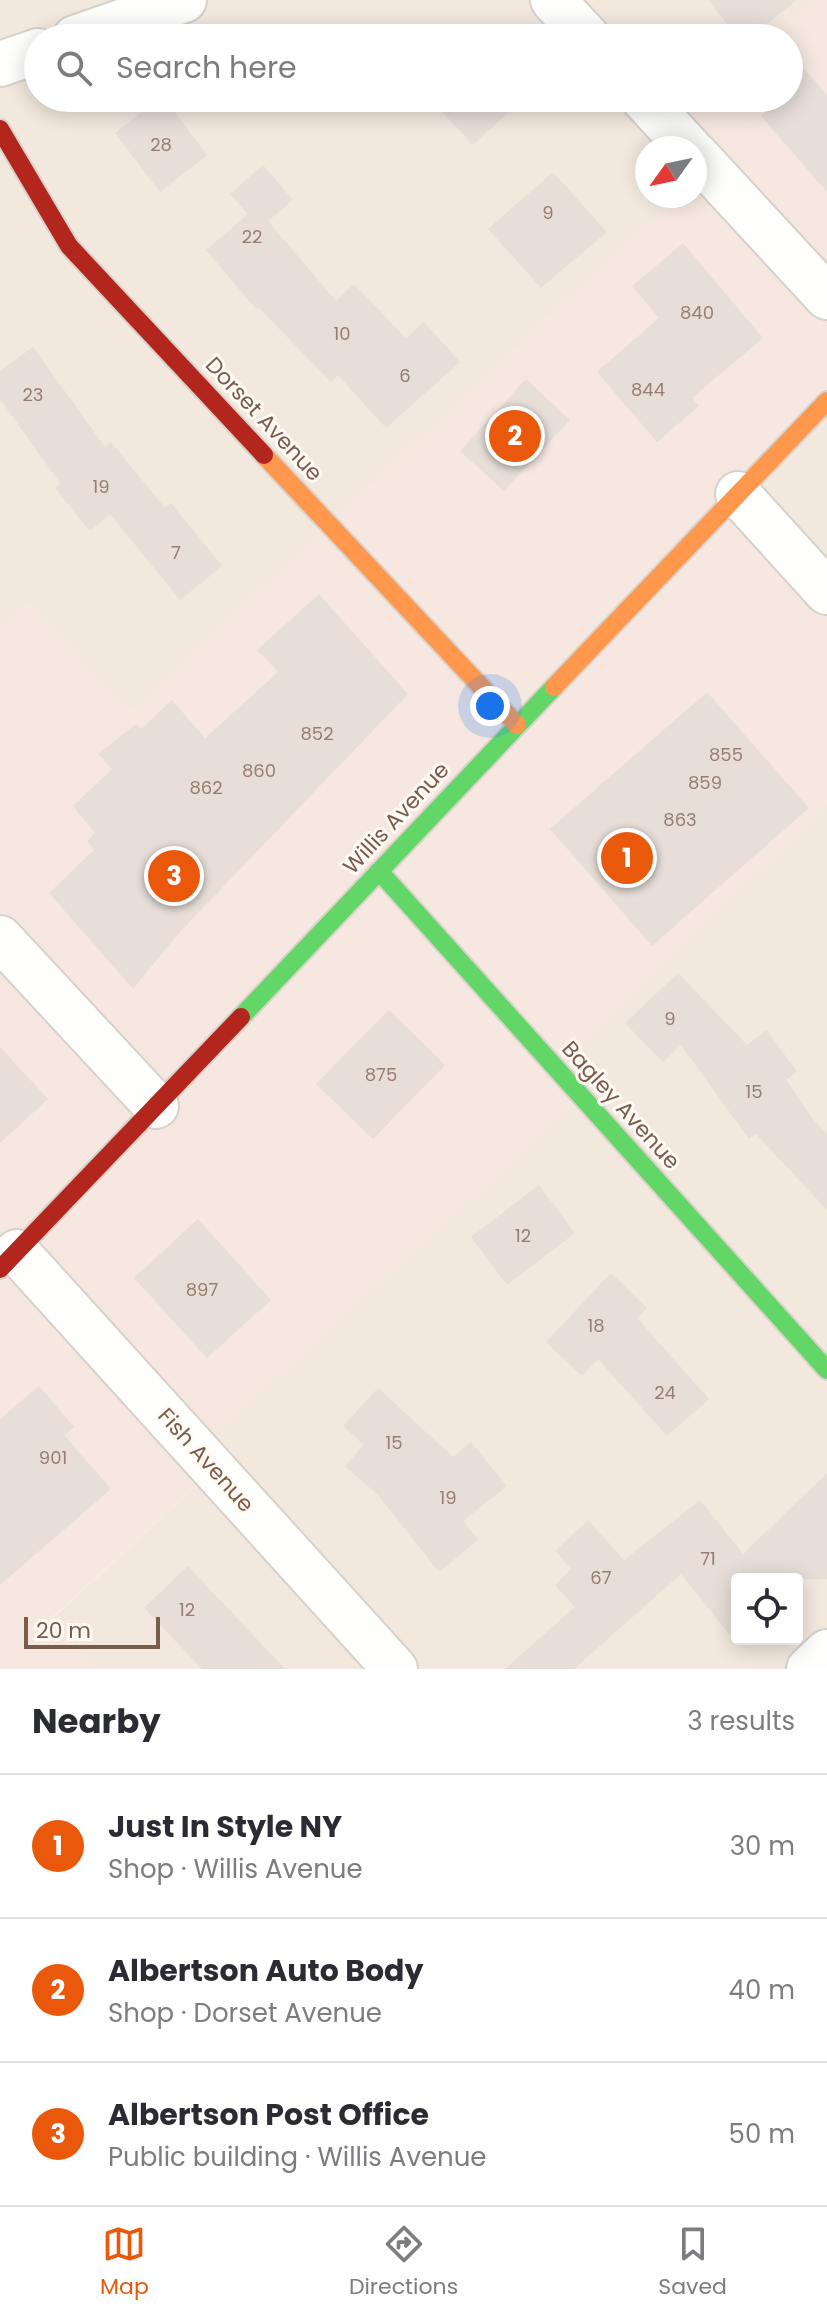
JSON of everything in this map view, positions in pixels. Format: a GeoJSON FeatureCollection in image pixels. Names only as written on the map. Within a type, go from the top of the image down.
{"type":"FeatureCollection","features":[{"type":"Feature","properties":{"kind":"street"},"geometry":{"type":"LineString","coordinates":[[115,24],[184,0]]}},
{"type":"Feature","properties":{"kind":"street"},"geometry":{"type":"LineString","coordinates":[[553,0],[575,24]]}},
{"type":"Feature","properties":{"kind":"street"},"geometry":{"type":"LineString","coordinates":[[0,64],[24,56]]}},
{"type":"Feature","properties":{"kind":"street"},"geometry":{"type":"LineString","coordinates":[[656,112],[678,136]]}},
{"type":"Feature","properties":{"kind":"street","name":"Dorset Avenue"},"geometry":{"type":"LineString","coordinates":[[0,129],[69,246],[517,725]]}},
{"type":"Feature","properties":{"kind":"street"},"geometry":{"type":"LineString","coordinates":[[707,167],[827,297]]}},
{"type":"Feature","properties":{"kind":"street","name":"Willis Avenue"},"geometry":{"type":"LineString","coordinates":[[8,1260],[827,401]]}},
{"type":"Feature","properties":{"kind":"street"},"geometry":{"type":"LineString","coordinates":[[738,494],[827,592]]}},
{"type":"Feature","properties":{"kind":"street","name":"Bagley Avenue"},"geometry":{"type":"LineString","coordinates":[[379,871],[827,1370]]}},
{"type":"Feature","properties":{"kind":"street"},"geometry":{"type":"LineString","coordinates":[[0,938],[156,1106]]}},
{"type":"Feature","properties":{"kind":"street","name":"Fish Avenue"},"geometry":{"type":"LineString","coordinates":[[8,1260],[395,1669]]}},
{"type":"Feature","properties":{"kind":"street"},"geometry":{"type":"LineString","coordinates":[[809,1669],[827,1652]]}},
{"type":"Feature","properties":{"kind":"shaded area"},"geometry":{"type":"Polygon","coordinates":[[[0,0],[817,0],[788,24],[24,24],[24,112],[682,112],[668,124],[678,136],[635,136],[635,208],[664,208],[132,713],[28,604],[0,630],[0,0]]]}},
{"type":"Feature","properties":{"kind":"shaded area"},"geometry":{"type":"Polygon","coordinates":[[[817,0],[827,0],[827,401],[738,494],[827,592],[827,803],[554,1072],[578,1101],[197,1450],[214,1469],[53,1617],[95,1669],[0,1669],[0,630],[28,603],[132,713],[664,208],[707,208],[707,136],[673,136],[667,124],[682,112],[803,112],[803,24],[788,24],[817,0]]]}},
{"type":"Feature","properties":{"kind":"shaded area"},"geometry":{"type":"Polygon","coordinates":[[[827,401],[827,592],[738,494],[827,401]]]}},
{"type":"Feature","properties":{"kind":"shaded area"},"geometry":{"type":"Polygon","coordinates":[[[827,803],[827,1669],[95,1669],[53,1618],[213,1470],[197,1450],[553,1072],[827,803]]]}},
{"type":"Feature","properties":{"kind":"building"},"geometry":{"type":"Polygon","coordinates":[[[708,0],[797,0],[767,24],[728,24],[708,0]]]}},
{"type":"Feature","properties":{"kind":"building"},"geometry":{"type":"Polygon","coordinates":[[[803,67],[827,95],[827,192],[761,116],[765,112],[803,112],[803,67]]]}},
{"type":"Feature","properties":{"kind":"building"},"geometry":{"type":"Polygon","coordinates":[[[142,112],[175,112],[207,155],[160,192],[115,133],[142,112]]]}},
{"type":"Feature","properties":{"kind":"building"},"geometry":{"type":"Polygon","coordinates":[[[442,112],[509,112],[473,145],[442,112]]]}},
{"type":"Feature","properties":{"kind":"building"},"geometry":{"type":"Polygon","coordinates":[[[263,165],[293,200],[268,221],[336,301],[354,284],[406,338],[424,322],[460,362],[386,428],[338,375],[331,382],[258,307],[256,309],[206,250],[248,214],[230,194],[263,165]]]}},
{"type":"Feature","properties":{"kind":"building"},"geometry":{"type":"Polygon","coordinates":[[[553,172],[607,232],[541,288],[488,229],[553,172]]]}},
{"type":"Feature","properties":{"kind":"building"},"geometry":{"type":"Polygon","coordinates":[[[683,243],[763,338],[692,398],[699,406],[657,442],[597,372],[659,318],[632,286],[683,243]]]}},
{"type":"Feature","properties":{"kind":"building"},"geometry":{"type":"Polygon","coordinates":[[[33,347],[105,447],[111,442],[165,508],[171,503],[222,566],[180,600],[110,514],[90,531],[55,488],[60,483],[0,399],[0,371],[33,347]]]}},
{"type":"Feature","properties":{"kind":"building"},"geometry":{"type":"Polygon","coordinates":[[[526,379],[570,420],[504,491],[460,451],[526,379]]]}},
{"type":"Feature","properties":{"kind":"building"},"geometry":{"type":"Polygon","coordinates":[[[319,594],[408,694],[178,934],[133,989],[49,893],[94,850],[87,841],[95,833],[73,806],[112,769],[98,754],[136,724],[141,729],[172,700],[205,738],[278,672],[257,650],[319,594]]]}},
{"type":"Feature","properties":{"kind":"building"},"geometry":{"type":"Polygon","coordinates":[[[707,692],[809,808],[652,946],[550,829],[707,692]]]}},
{"type":"Feature","properties":{"kind":"building"},"geometry":{"type":"Polygon","coordinates":[[[678,973],[747,1045],[767,1030],[797,1072],[786,1080],[827,1134],[827,1210],[756,1134],[749,1139],[681,1045],[663,1062],[625,1023],[678,973]]]}},
{"type":"Feature","properties":{"kind":"building"},"geometry":{"type":"Polygon","coordinates":[[[389,1010],[445,1065],[373,1139],[316,1084],[389,1010]]]}},
{"type":"Feature","properties":{"kind":"building"},"geometry":{"type":"Polygon","coordinates":[[[0,1047],[48,1099],[0,1143],[0,1047]]]}},
{"type":"Feature","properties":{"kind":"building"},"geometry":{"type":"Polygon","coordinates":[[[539,1185],[575,1233],[507,1285],[471,1237],[539,1185]]]}},
{"type":"Feature","properties":{"kind":"building"},"geometry":{"type":"Polygon","coordinates":[[[198,1219],[271,1300],[207,1358],[134,1278],[198,1219]]]}},
{"type":"Feature","properties":{"kind":"building"},"geometry":{"type":"Polygon","coordinates":[[[611,1273],[647,1308],[637,1318],[709,1399],[667,1436],[598,1359],[582,1376],[546,1342],[611,1273]]]}},
{"type":"Feature","properties":{"kind":"building"},"geometry":{"type":"Polygon","coordinates":[[[39,1386],[74,1427],[64,1435],[111,1489],[0,1585],[0,1419],[39,1386]]]}},
{"type":"Feature","properties":{"kind":"building"},"geometry":{"type":"Polygon","coordinates":[[[378,1388],[453,1457],[471,1442],[507,1486],[463,1521],[478,1540],[439,1572],[379,1496],[345,1466],[364,1445],[343,1426],[378,1388]]]}},
{"type":"Feature","properties":{"kind":"building"},"geometry":{"type":"Polygon","coordinates":[[[827,1473],[827,1579],[803,1579],[803,1573],[731,1573],[731,1636],[681,1574],[574,1669],[505,1669],[575,1607],[555,1585],[571,1569],[555,1551],[588,1520],[624,1560],[700,1500],[743,1554],[827,1473]]]}},
{"type":"Feature","properties":{"kind":"building"},"geometry":{"type":"Polygon","coordinates":[[[188,1566],[285,1669],[202,1669],[144,1608],[188,1566]]]}},
{"type":"Feature","properties":{"kind":"traffic: fast"},"geometry":{"type":"LineString","coordinates":[[241,1017],[554,687]]}},
{"type":"Feature","properties":{"kind":"traffic: fast"},"geometry":{"type":"LineString","coordinates":[[379,871],[827,1370]]}},
{"type":"Feature","properties":{"kind":"traffic: slow"},"geometry":{"type":"LineString","coordinates":[[554,687],[827,401]]}},
{"type":"Feature","properties":{"kind":"traffic: slow"},"geometry":{"type":"LineString","coordinates":[[264,455],[517,725]]}},
{"type":"Feature","properties":{"kind":"traffic: jam"},"geometry":{"type":"LineString","coordinates":[[0,129],[69,246],[264,455]]}},
{"type":"Feature","properties":{"kind":"traffic: jam"},"geometry":{"type":"LineString","coordinates":[[0,1269],[241,1017]]}},
{"type":"Feature","properties":{"kind":"place","name":"Albertson Auto Body"},"geometry":{"type":"Point","coordinates":[515,436]}},
{"type":"Feature","properties":{"kind":"place","name":"Just In Style NY"},"geometry":{"type":"Point","coordinates":[627,858]}},
{"type":"Feature","properties":{"kind":"place","name":"Albertson Post Office"},"geometry":{"type":"Point","coordinates":[174,876]}}]}
